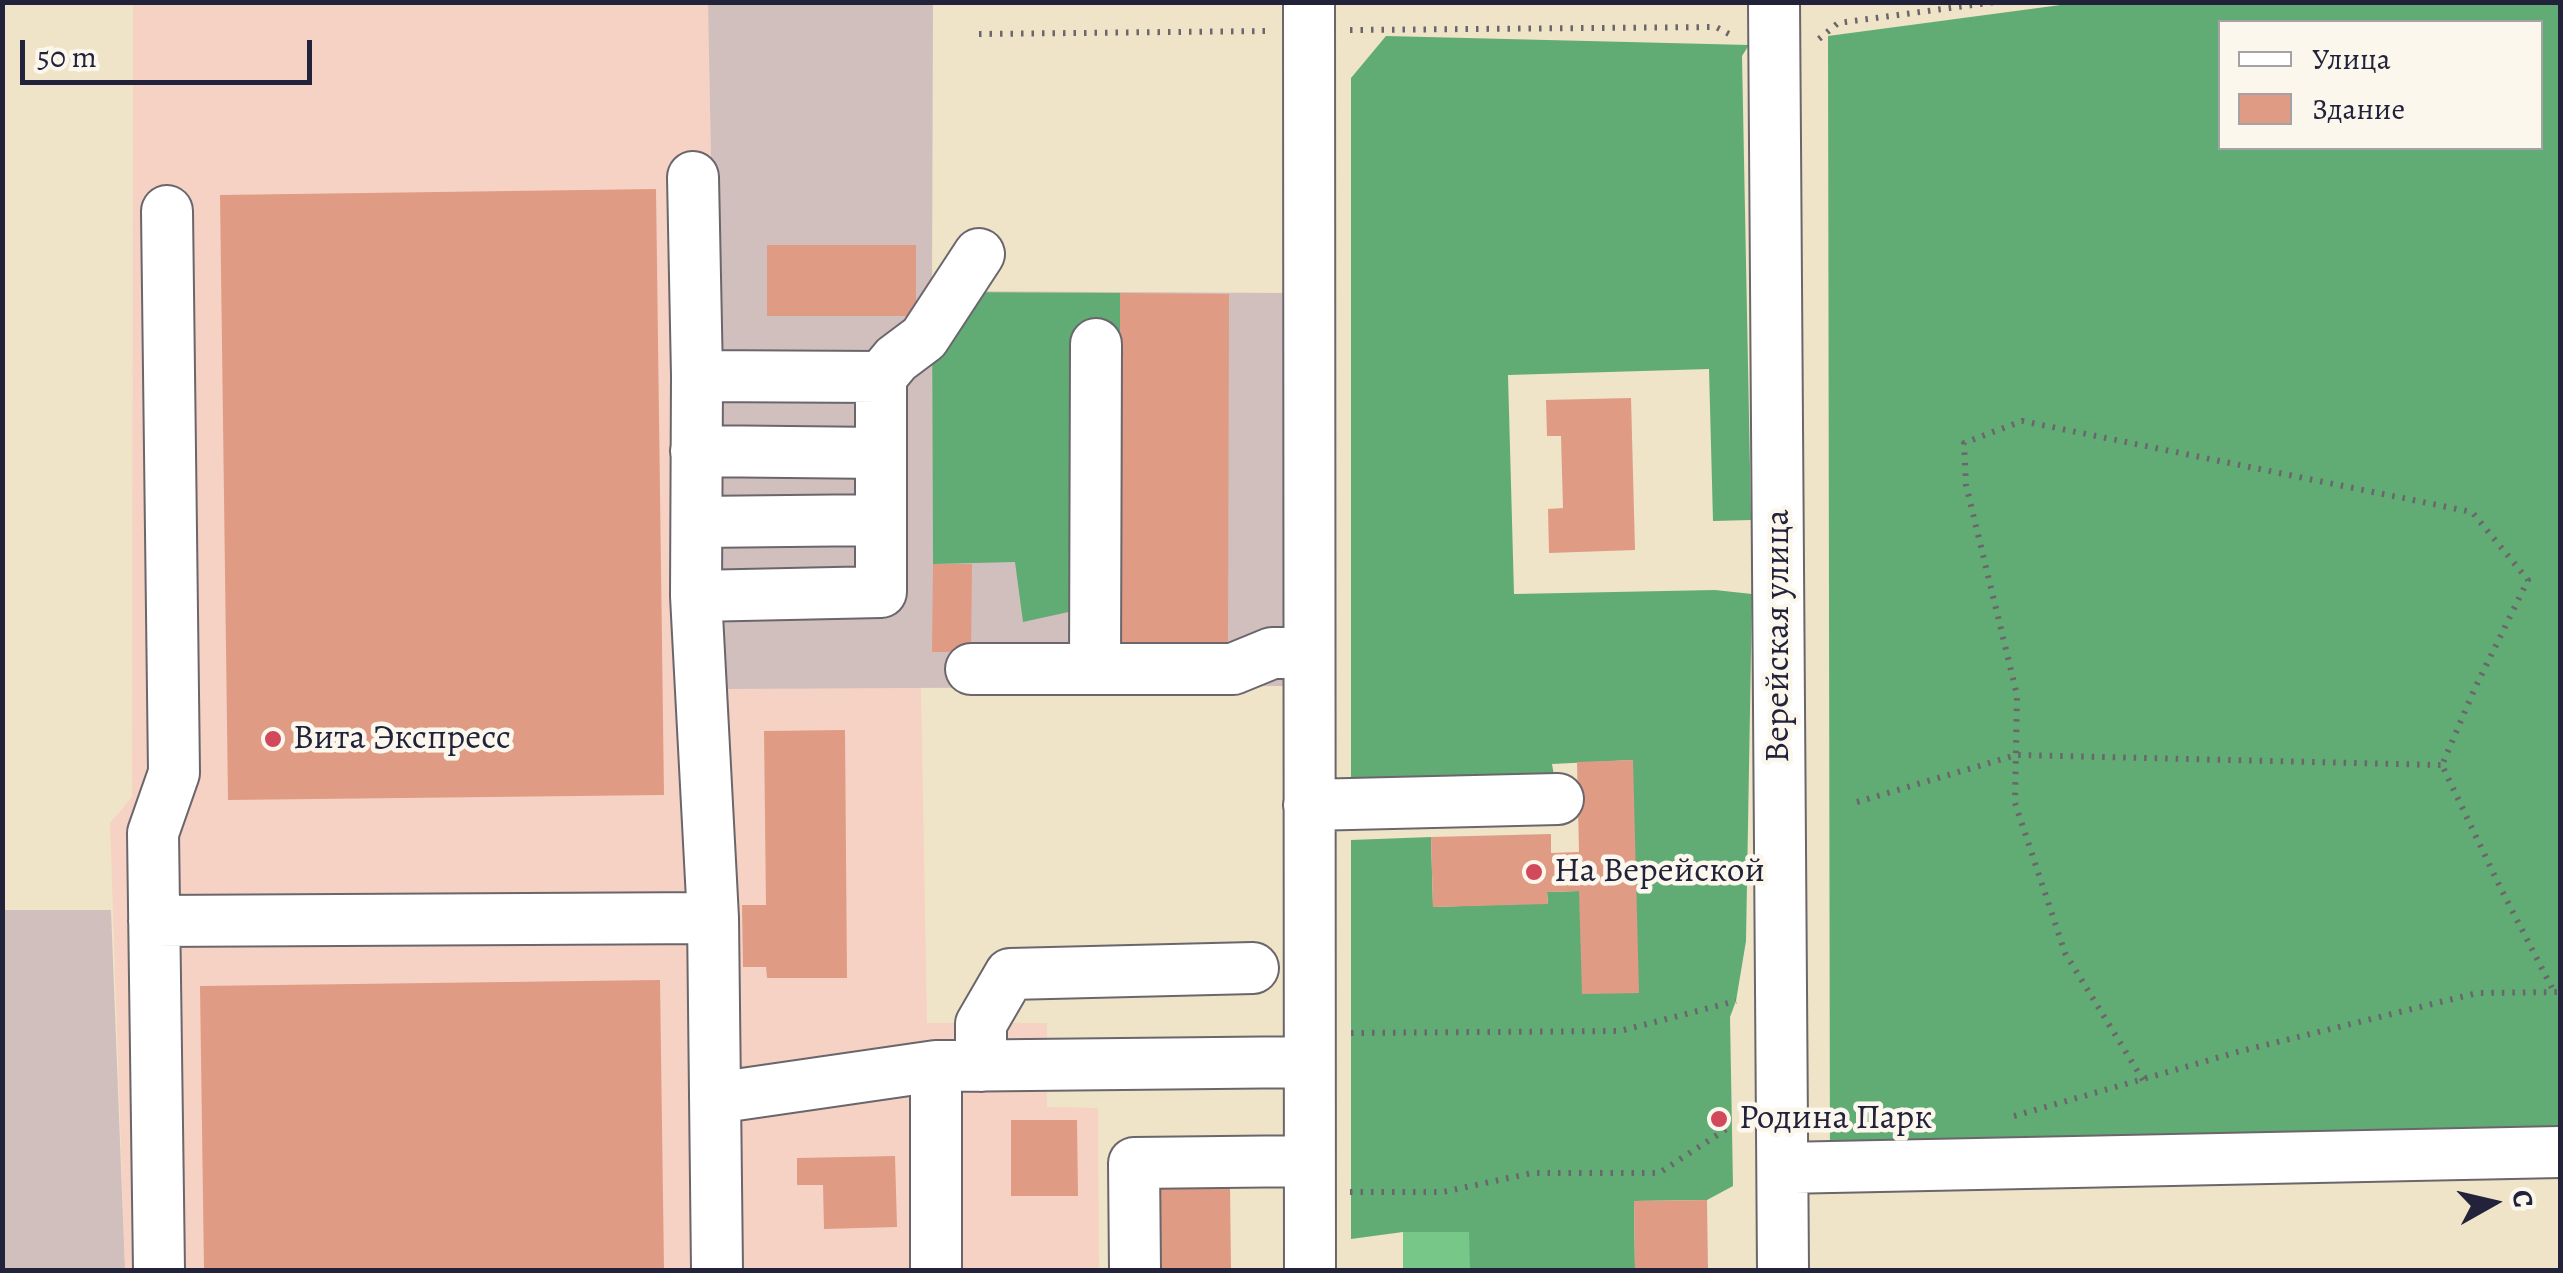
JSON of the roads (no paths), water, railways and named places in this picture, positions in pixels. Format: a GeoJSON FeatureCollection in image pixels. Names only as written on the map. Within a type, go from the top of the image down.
{"type":"FeatureCollection","features":[{"type":"Feature","properties":{"kind":"street"},"geometry":{"type":"LineString","coordinates":[[1309,16],[1310,1270]]}},
{"type":"Feature","properties":{"kind":"street","name":"Верейская улица"},"geometry":{"type":"LineString","coordinates":[[1774,26],[1783,1270]]}},
{"type":"Feature","properties":{"kind":"street"},"geometry":{"type":"LineString","coordinates":[[693,177],[696,596],[713,918],[716,1270]]}},
{"type":"Feature","properties":{"kind":"street"},"geometry":{"type":"LineString","coordinates":[[159,1270],[153,834],[174,773],[167,211]]}},
{"type":"Feature","properties":{"kind":"street"},"geometry":{"type":"LineString","coordinates":[[696,596],[881,592],[881,376],[924,338],[979,254]]}},
{"type":"Feature","properties":{"kind":"street"},"geometry":{"type":"LineString","coordinates":[[1095,669],[1096,344]]}},
{"type":"Feature","properties":{"kind":"street"},"geometry":{"type":"LineString","coordinates":[[696,376],[881,376]]}},
{"type":"Feature","properties":{"kind":"street"},"geometry":{"type":"LineString","coordinates":[[696,451],[881,453]]}},
{"type":"Feature","properties":{"kind":"street"},"geometry":{"type":"LineString","coordinates":[[697,522],[880,520]]}},
{"type":"Feature","properties":{"kind":"street"},"geometry":{"type":"LineString","coordinates":[[970,669],[1233,669],[1272,654],[1309,653]]}},
{"type":"Feature","properties":{"kind":"street"},"geometry":{"type":"LineString","coordinates":[[1309,806],[1558,799]]}},
{"type":"Feature","properties":{"kind":"street"},"geometry":{"type":"LineString","coordinates":[[154,922],[713,918]]}},
{"type":"Feature","properties":{"kind":"street"},"geometry":{"type":"LineString","coordinates":[[936,1270],[959,1066],[1010,974],[1253,968]]}},
{"type":"Feature","properties":{"kind":"street"},"geometry":{"type":"LineString","coordinates":[[715,1098],[959,1066],[1309,1048]]}},
{"type":"Feature","properties":{"kind":"street"},"geometry":{"type":"LineString","coordinates":[[1783,1168],[2560,1152]]}},
{"type":"Feature","properties":{"kind":"street"},"geometry":{"type":"LineString","coordinates":[[1135,1270],[1134,1163],[1309,1177]]}},
{"type":"Feature","properties":{"kind":"place","name":"Вита Экспресс"},"geometry":{"type":"Point","coordinates":[273,739]}},
{"type":"Feature","properties":{"kind":"place","name":"На Верейской"},"geometry":{"type":"Point","coordinates":[1534,872]}},
{"type":"Feature","properties":{"kind":"place","name":"Родина Парк"},"geometry":{"type":"Point","coordinates":[1719,1119]}}]}
